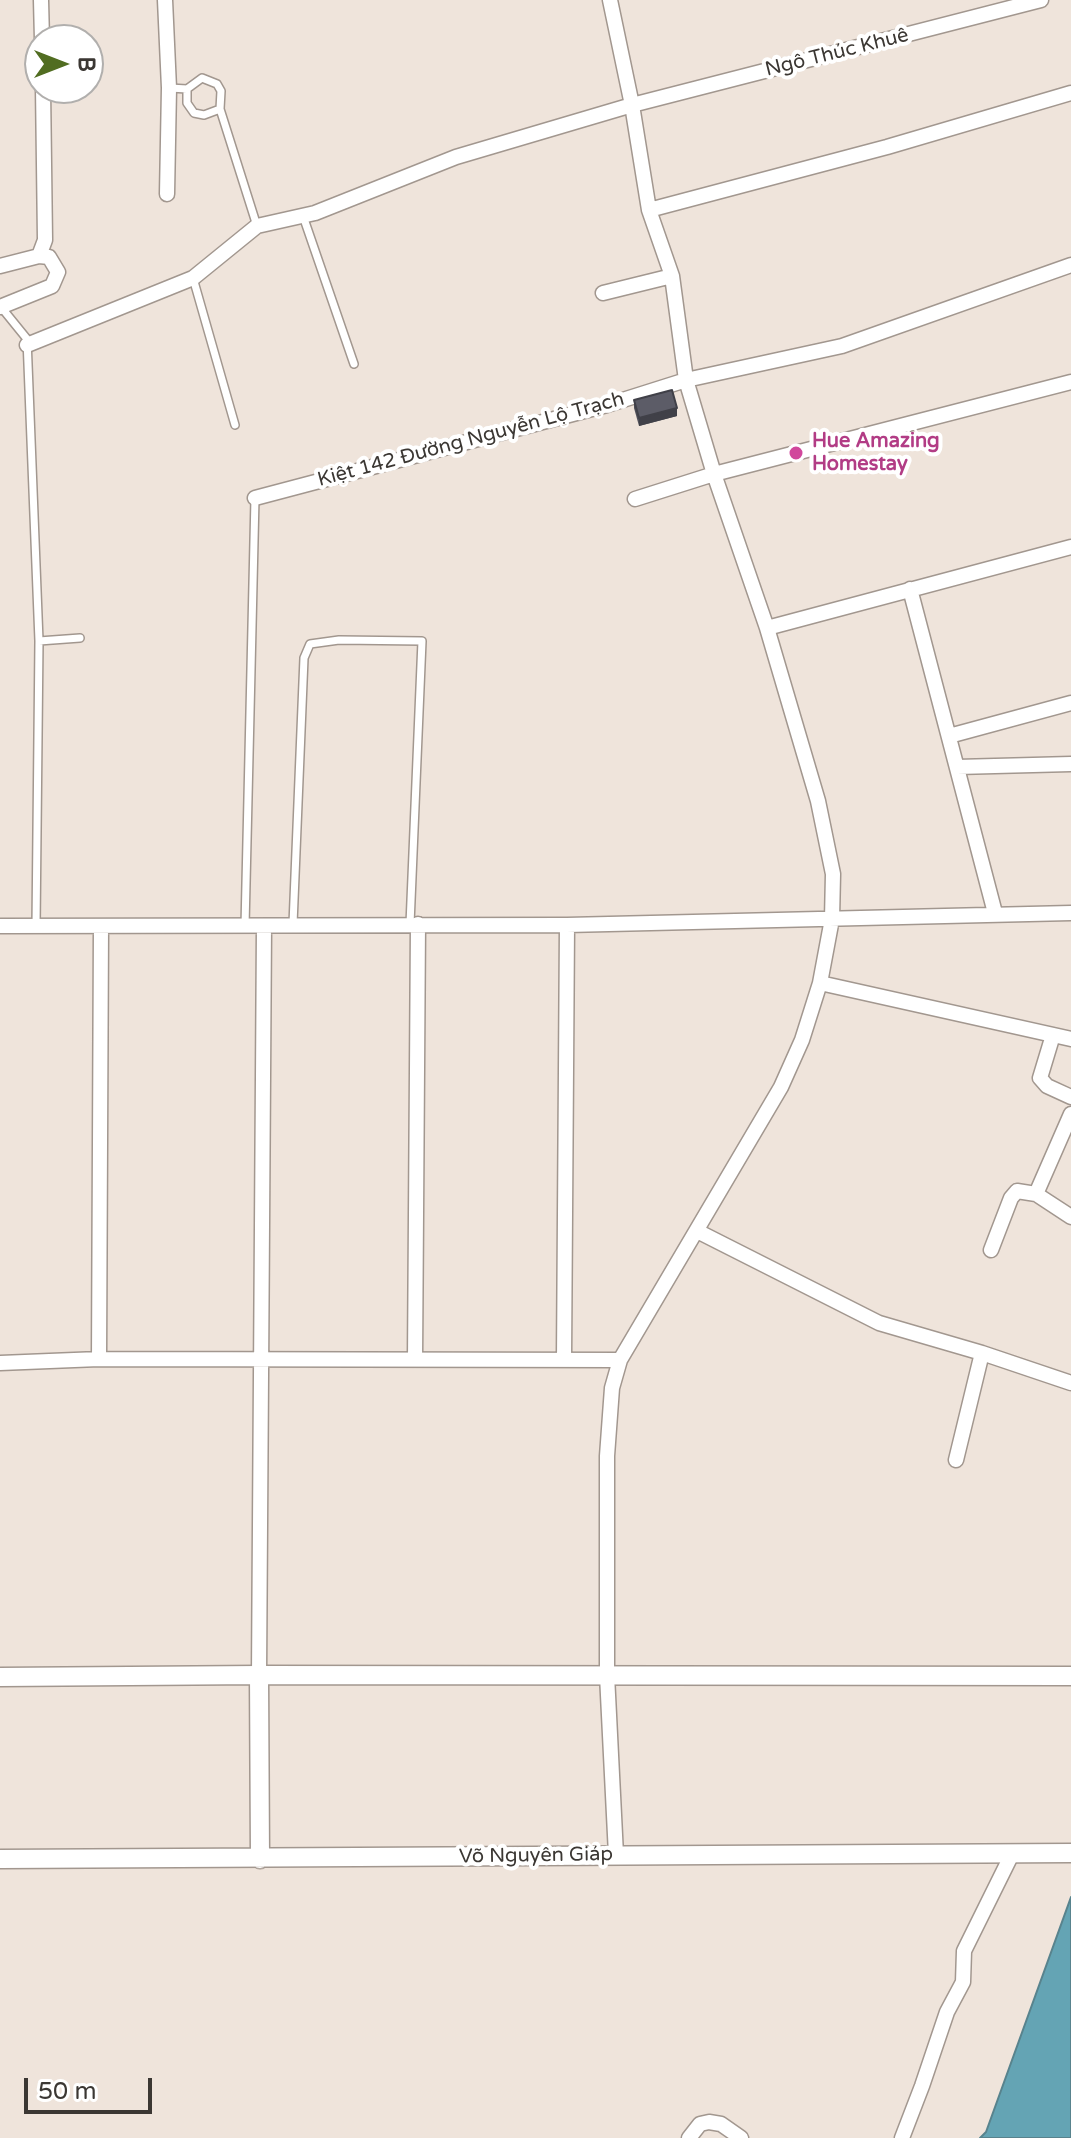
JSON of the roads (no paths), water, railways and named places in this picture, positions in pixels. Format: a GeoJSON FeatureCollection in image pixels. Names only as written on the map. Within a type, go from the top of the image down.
{"type":"FeatureCollection","features":[{"type":"Feature","properties":{"kind":"street"},"geometry":{"type":"LineString","coordinates":[[41,0],[42,24]]}},
{"type":"Feature","properties":{"kind":"street"},"geometry":{"type":"LineString","coordinates":[[165,0],[169,88],[167,194]]}},
{"type":"Feature","properties":{"kind":"street"},"geometry":{"type":"LineString","coordinates":[[610,0],[632,105],[649,210],[672,276],[686,380],[714,474],[767,628],[818,801],[833,874],[832,919],[820,983],[802,1040],[781,1087],[620,1360],[612,1388],[607,1456],[607,1675],[616,1855]]}},
{"type":"Feature","properties":{"kind":"street","name":"Ngô Thúc Khuê"},"geometry":{"type":"LineString","coordinates":[[257,226],[303,216],[456,157],[632,105],[1041,0]]}},
{"type":"Feature","properties":{"kind":"street"},"geometry":{"type":"LineString","coordinates":[[649,210],[887,147],[1071,93]]}},
{"type":"Feature","properties":{"kind":"street"},"geometry":{"type":"LineString","coordinates":[[39,256],[45,240],[43,104]]}},
{"type":"Feature","properties":{"kind":"street"},"geometry":{"type":"LineString","coordinates":[[27,345],[193,278],[257,226]]}},
{"type":"Feature","properties":{"kind":"street"},"geometry":{"type":"LineString","coordinates":[[0,266],[39,256],[49,257],[58,272],[52,286],[0,307]]}},
{"type":"Feature","properties":{"kind":"street","name":"Kiệt 142 Đường Nguyễn Lộ Trạch"},"geometry":{"type":"LineString","coordinates":[[255,498],[607,405],[686,380],[842,346],[1071,265]]}},
{"type":"Feature","properties":{"kind":"street"},"geometry":{"type":"LineString","coordinates":[[603,293],[672,276]]}},
{"type":"Feature","properties":{"kind":"street"},"geometry":{"type":"LineString","coordinates":[[635,499],[714,474],[1071,382]]}},
{"type":"Feature","properties":{"kind":"street"},"geometry":{"type":"LineString","coordinates":[[767,628],[1071,547]]}},
{"type":"Feature","properties":{"kind":"street"},"geometry":{"type":"LineString","coordinates":[[910,589],[995,913]]}},
{"type":"Feature","properties":{"kind":"street"},"geometry":{"type":"LineString","coordinates":[[949,736],[1071,703]]}},
{"type":"Feature","properties":{"kind":"street"},"geometry":{"type":"LineString","coordinates":[[957,767],[1071,764]]}},
{"type":"Feature","properties":{"kind":"street"},"geometry":{"type":"LineString","coordinates":[[0,926],[567,925],[1071,913]]}},
{"type":"Feature","properties":{"kind":"street"},"geometry":{"type":"LineString","coordinates":[[414,924],[415,1359]]}},
{"type":"Feature","properties":{"kind":"street"},"geometry":{"type":"LineString","coordinates":[[564,1359],[567,925]]}},
{"type":"Feature","properties":{"kind":"street"},"geometry":{"type":"LineString","coordinates":[[99,1359],[101,926]]}},
{"type":"Feature","properties":{"kind":"street"},"geometry":{"type":"LineString","coordinates":[[260,1859],[264,926]]}},
{"type":"Feature","properties":{"kind":"street"},"geometry":{"type":"LineString","coordinates":[[820,983],[1071,1039]]}},
{"type":"Feature","properties":{"kind":"street"},"geometry":{"type":"LineString","coordinates":[[1053,1035],[1040,1078],[1047,1086],[1071,1097]]}},
{"type":"Feature","properties":{"kind":"street"},"geometry":{"type":"LineString","coordinates":[[1036,1194],[1071,1114]]}},
{"type":"Feature","properties":{"kind":"street"},"geometry":{"type":"LineString","coordinates":[[991,1250],[1011,1198],[1017,1191],[1036,1194],[1071,1217]]}},
{"type":"Feature","properties":{"kind":"street"},"geometry":{"type":"LineString","coordinates":[[697,1231],[879,1323],[1071,1383]]}},
{"type":"Feature","properties":{"kind":"street"},"geometry":{"type":"LineString","coordinates":[[956,1460],[982,1353]]}},
{"type":"Feature","properties":{"kind":"street"},"geometry":{"type":"LineString","coordinates":[[0,1363],[99,1359],[620,1360]]}},
{"type":"Feature","properties":{"kind":"street"},"geometry":{"type":"LineString","coordinates":[[0,1677],[1071,1676]]}},
{"type":"Feature","properties":{"kind":"street","name":"Võ Nguyên Giáp"},"geometry":{"type":"LineString","coordinates":[[0,1859],[1071,1853]]}},
{"type":"Feature","properties":{"kind":"street"},"geometry":{"type":"LineString","coordinates":[[902,2138],[947,2012],[963,1982],[964,1951],[1012,1854]]}},
{"type":"Feature","properties":{"kind":"street"},"geometry":{"type":"LineString","coordinates":[[689,2138],[700,2124],[709,2122],[721,2124],[741,2138]]}},
{"type":"Feature","properties":{"kind":"lane"},"geometry":{"type":"LineString","coordinates":[[169,88],[187,89],[202,78],[210,79],[221,91],[220,109],[257,226]]}},
{"type":"Feature","properties":{"kind":"lane"},"geometry":{"type":"LineString","coordinates":[[187,89],[187,103],[194,113],[204,115],[220,109]]}},
{"type":"Feature","properties":{"kind":"lane"},"geometry":{"type":"LineString","coordinates":[[303,216],[354,364]]}},
{"type":"Feature","properties":{"kind":"lane"},"geometry":{"type":"LineString","coordinates":[[193,278],[235,425]]}},
{"type":"Feature","properties":{"kind":"lane"},"geometry":{"type":"LineString","coordinates":[[0,307],[27,339],[39,641],[36,926]]}},
{"type":"Feature","properties":{"kind":"lane"},"geometry":{"type":"LineString","coordinates":[[245,926],[255,498]]}},
{"type":"Feature","properties":{"kind":"lane"},"geometry":{"type":"LineString","coordinates":[[39,641],[80,638]]}},
{"type":"Feature","properties":{"kind":"lane"},"geometry":{"type":"LineString","coordinates":[[293,926],[304,658],[310,644],[339,640],[422,641],[414,924]]}},
{"type":"Feature","properties":{"kind":"water"},"geometry":{"type":"Polygon","coordinates":[[[1071,1897],[1071,2138],[980,2138],[986,2132],[1071,1897]]]}},
{"type":"Feature","properties":{"kind":"place","name":"Hue Amazing Homestay"},"geometry":{"type":"Point","coordinates":[796,453]}}]}
